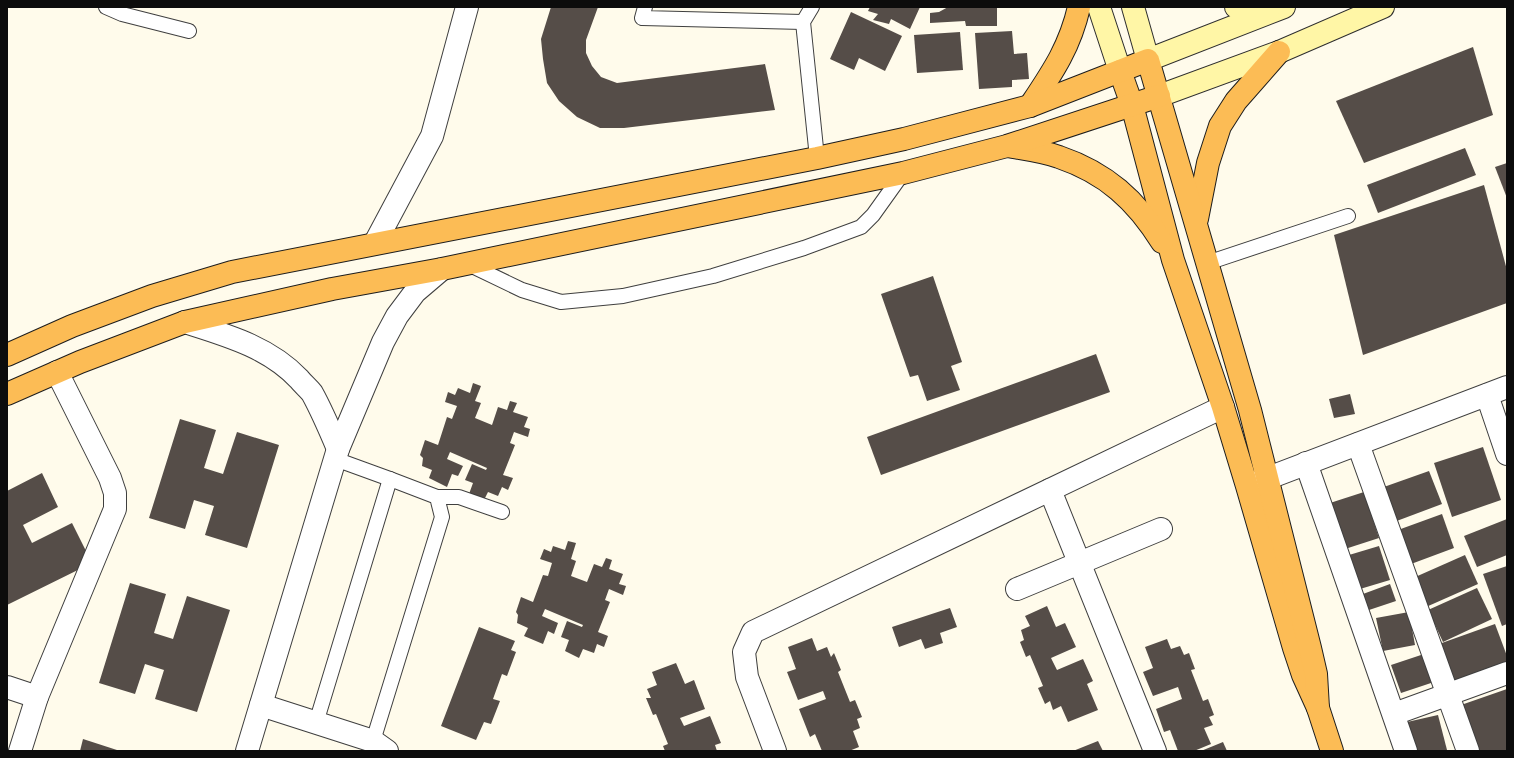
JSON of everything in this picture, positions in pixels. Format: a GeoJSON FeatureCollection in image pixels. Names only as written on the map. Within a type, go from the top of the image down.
{"type":"FeatureCollection","features":[{"type":"Feature","properties":{"kind":"highway"},"geometry":{"type":"LineString","coordinates":[[1030,106],[1064,51],[1072,32],[1079,7]]}},
{"type":"Feature","properties":{"kind":"highway"},"geometry":{"type":"LineString","coordinates":[[1196,226],[1204,181],[1220,126],[1236,101],[1279,52]]}},
{"type":"Feature","properties":{"kind":"highway"},"geometry":{"type":"LineString","coordinates":[[7,355],[72,326],[160,294],[232,272],[817,158],[904,139],[1030,106],[1148,60],[1250,410],[1268,478],[1316,674],[1318,708]]}},
{"type":"Feature","properties":{"kind":"highway"},"geometry":{"type":"LineString","coordinates":[[1120,71],[1132,105],[1173,260],[1223,407],[1294,648],[1303,675],[1318,708],[1332,751]]}},
{"type":"Feature","properties":{"kind":"highway"},"geometry":{"type":"LineString","coordinates":[[7,394],[57,372],[185,322],[332,289],[467,264],[903,173],[1007,146],[1159,96]]}},
{"type":"Feature","properties":{"kind":"highway"},"geometry":{"type":"LineString","coordinates":[[1007,146],[1058,156],[1092,171],[1123,193],[1148,220],[1173,260]]}},
{"type":"Feature","properties":{"kind":"main road"},"geometry":{"type":"LineString","coordinates":[[1100,7],[1120,71]]}},
{"type":"Feature","properties":{"kind":"main road"},"geometry":{"type":"LineString","coordinates":[[1133,7],[1148,60],[1283,7]]}},
{"type":"Feature","properties":{"kind":"main road"},"geometry":{"type":"LineString","coordinates":[[1236,7],[1251,9],[1283,7]]}},
{"type":"Feature","properties":{"kind":"main road"},"geometry":{"type":"LineString","coordinates":[[1159,96],[1279,52],[1383,7]]}},
{"type":"Feature","properties":{"kind":"street"},"geometry":{"type":"LineString","coordinates":[[375,243],[432,136],[466,7]]}},
{"type":"Feature","properties":{"kind":"street"},"geometry":{"type":"LineString","coordinates":[[247,751],[337,454],[383,342],[397,316],[415,292],[442,269]]}},
{"type":"Feature","properties":{"kind":"street"},"geometry":{"type":"LineString","coordinates":[[185,322],[224,334],[261,349],[290,369],[311,392],[327,423],[337,454]]}},
{"type":"Feature","properties":{"kind":"street"},"geometry":{"type":"LineString","coordinates":[[20,751],[38,697],[115,509],[115,493],[110,478],[57,372]]}},
{"type":"Feature","properties":{"kind":"street"},"geometry":{"type":"LineString","coordinates":[[1247,486],[1497,391],[1507,454]]}},
{"type":"Feature","properties":{"kind":"street"},"geometry":{"type":"LineString","coordinates":[[775,751],[747,677],[744,652],[753,632],[1223,407]]}},
{"type":"Feature","properties":{"kind":"street"},"geometry":{"type":"LineString","coordinates":[[1358,444],[1449,694],[1468,751]]}},
{"type":"Feature","properties":{"kind":"street"},"geometry":{"type":"LineString","coordinates":[[1306,464],[1406,751]]}},
{"type":"Feature","properties":{"kind":"street"},"geometry":{"type":"LineString","coordinates":[[1050,490],[1155,751]]}},
{"type":"Feature","properties":{"kind":"street"},"geometry":{"type":"LineString","coordinates":[[1017,589],[1161,529]]}},
{"type":"Feature","properties":{"kind":"street"},"geometry":{"type":"LineString","coordinates":[[1394,714],[1507,673]]}},
{"type":"Feature","properties":{"kind":"street"},"geometry":{"type":"LineString","coordinates":[[7,687],[38,697]]}},
{"type":"Feature","properties":{"kind":"street"},"geometry":{"type":"LineString","coordinates":[[261,705],[380,746]]}},
{"type":"Feature","properties":{"kind":"lane"},"geometry":{"type":"LineString","coordinates":[[106,7],[122,14],[189,31]]}},
{"type":"Feature","properties":{"kind":"lane"},"geometry":{"type":"LineString","coordinates":[[645,7],[642,18],[803,22]]}},
{"type":"Feature","properties":{"kind":"lane"},"geometry":{"type":"LineString","coordinates":[[812,7],[803,22],[817,158]]}},
{"type":"Feature","properties":{"kind":"lane"},"geometry":{"type":"LineString","coordinates":[[467,264],[522,290],[561,302],[623,296],[713,276],[804,248],[861,227],[873,215],[903,173]]}},
{"type":"Feature","properties":{"kind":"lane"},"geometry":{"type":"LineString","coordinates":[[1207,263],[1348,216]]}},
{"type":"Feature","properties":{"kind":"lane"},"geometry":{"type":"LineString","coordinates":[[337,454],[390,479],[437,497],[459,498],[502,512]]}},
{"type":"Feature","properties":{"kind":"lane"},"geometry":{"type":"LineString","coordinates":[[316,723],[390,479]]}},
{"type":"Feature","properties":{"kind":"lane"},"geometry":{"type":"LineString","coordinates":[[380,746],[442,517],[437,497]]}},
{"type":"Feature","properties":{"kind":"building"},"geometry":{"type":"Polygon","coordinates":[[[551,7],[598,7],[586,40],[586,53],[592,66],[601,77],[617,83],[765,64],[775,110],[624,128],[600,128],[577,117],[559,101],[547,83],[541,39],[551,7]]]}},
{"type":"Feature","properties":{"kind":"building"},"geometry":{"type":"Polygon","coordinates":[[[870,7],[920,7],[910,29],[891,19],[889,24],[873,20],[878,14],[868,11],[870,7]]]}},
{"type":"Feature","properties":{"kind":"building"},"geometry":{"type":"Polygon","coordinates":[[[948,7],[997,7],[997,26],[966,26],[965,21],[930,23],[930,13],[939,12],[948,7]]]}},
{"type":"Feature","properties":{"kind":"building"},"geometry":{"type":"Polygon","coordinates":[[[851,12],[902,36],[885,71],[859,58],[854,70],[830,59],[851,12]]]}},
{"type":"Feature","properties":{"kind":"building"},"geometry":{"type":"Polygon","coordinates":[[[1012,31],[1014,54],[1027,53],[1029,79],[1012,80],[1012,87],[979,89],[975,33],[1012,31]]]}},
{"type":"Feature","properties":{"kind":"building"},"geometry":{"type":"Polygon","coordinates":[[[960,32],[963,70],[917,73],[914,35],[960,32]]]}},
{"type":"Feature","properties":{"kind":"building"},"geometry":{"type":"Polygon","coordinates":[[[1473,47],[1493,115],[1364,163],[1336,101],[1473,47]]]}},
{"type":"Feature","properties":{"kind":"building"},"geometry":{"type":"Polygon","coordinates":[[[1465,148],[1476,175],[1378,213],[1367,185],[1465,148]]]}},
{"type":"Feature","properties":{"kind":"building"},"geometry":{"type":"Polygon","coordinates":[[[1507,163],[1507,198],[1495,167],[1507,163]]]}},
{"type":"Feature","properties":{"kind":"building"},"geometry":{"type":"Polygon","coordinates":[[[1484,185],[1507,270],[1507,303],[1363,355],[1334,235],[1484,185]]]}},
{"type":"Feature","properties":{"kind":"building"},"geometry":{"type":"Polygon","coordinates":[[[933,276],[962,362],[951,366],[960,390],[927,401],[918,375],[910,377],[881,294],[933,276]]]}},
{"type":"Feature","properties":{"kind":"building"},"geometry":{"type":"Polygon","coordinates":[[[1096,354],[1110,392],[881,475],[867,437],[1096,354]]]}},
{"type":"Feature","properties":{"kind":"building"},"geometry":{"type":"Polygon","coordinates":[[[473,383],[481,386],[475,401],[481,403],[475,418],[492,425],[498,407],[507,410],[510,401],[517,403],[513,412],[528,417],[524,427],[530,429],[528,437],[514,432],[510,443],[515,445],[503,475],[513,478],[508,490],[502,487],[498,496],[488,492],[484,500],[469,494],[473,483],[465,480],[472,464],[486,470],[487,468],[450,452],[447,459],[463,466],[458,476],[452,474],[447,487],[429,478],[432,470],[422,466],[423,458],[420,455],[425,440],[438,445],[447,417],[452,419],[457,406],[445,402],[448,392],[455,395],[458,388],[470,393],[473,383]]]}},
{"type":"Feature","properties":{"kind":"building"},"geometry":{"type":"Polygon","coordinates":[[[1350,394],[1355,414],[1334,418],[1329,399],[1350,394]]]}},
{"type":"Feature","properties":{"kind":"building"},"geometry":{"type":"Polygon","coordinates":[[[180,419],[216,430],[204,468],[223,474],[237,432],[279,445],[247,548],[205,535],[214,506],[194,500],[185,529],[149,518],[180,419]]]}},
{"type":"Feature","properties":{"kind":"building"},"geometry":{"type":"Polygon","coordinates":[[[1483,447],[1501,500],[1452,517],[1434,463],[1483,447]]]}},
{"type":"Feature","properties":{"kind":"building"},"geometry":{"type":"Polygon","coordinates":[[[1429,471],[1442,504],[1394,522],[1381,488],[1429,471]]]}},
{"type":"Feature","properties":{"kind":"building"},"geometry":{"type":"Polygon","coordinates":[[[42,473],[58,507],[23,525],[32,543],[72,523],[92,563],[7,605],[7,491],[42,473]]]}},
{"type":"Feature","properties":{"kind":"building"},"geometry":{"type":"Polygon","coordinates":[[[1364,492],[1379,538],[1345,549],[1330,503],[1364,492]]]}},
{"type":"Feature","properties":{"kind":"building"},"geometry":{"type":"Polygon","coordinates":[[[1442,514],[1454,548],[1411,564],[1398,530],[1442,514]]]}},
{"type":"Feature","properties":{"kind":"building"},"geometry":{"type":"Polygon","coordinates":[[[1507,519],[1507,555],[1477,567],[1464,536],[1507,519]]]}},
{"type":"Feature","properties":{"kind":"building"},"geometry":{"type":"Polygon","coordinates":[[[568,541],[576,543],[571,559],[576,561],[571,576],[587,582],[594,564],[602,567],[606,558],[612,560],[609,569],[623,574],[619,584],[626,586],[623,595],[609,589],[605,600],[610,602],[598,632],[608,636],[604,647],[597,644],[594,653],[583,649],[579,658],[565,651],[569,640],[561,637],[567,621],[582,627],[583,625],[545,609],[542,616],[558,623],[554,634],[548,631],[543,644],[524,636],[528,628],[517,623],[518,615],[516,612],[521,597],[533,602],[543,575],[548,576],[552,563],[540,559],[544,549],[551,552],[553,546],[565,550],[568,541]]]}},
{"type":"Feature","properties":{"kind":"building"},"geometry":{"type":"Polygon","coordinates":[[[1379,546],[1390,580],[1360,589],[1349,555],[1379,546]]]}},
{"type":"Feature","properties":{"kind":"building"},"geometry":{"type":"Polygon","coordinates":[[[1465,555],[1478,584],[1426,607],[1413,578],[1465,555]]]}},
{"type":"Feature","properties":{"kind":"building"},"geometry":{"type":"Polygon","coordinates":[[[1507,566],[1507,624],[1502,626],[1483,574],[1507,566]]]}},
{"type":"Feature","properties":{"kind":"building"},"geometry":{"type":"Polygon","coordinates":[[[130,583],[166,594],[154,633],[173,639],[187,596],[230,610],[197,712],[155,699],[164,670],[145,664],[135,694],[99,683],[130,583]]]}},
{"type":"Feature","properties":{"kind":"building"},"geometry":{"type":"Polygon","coordinates":[[[1390,584],[1396,601],[1369,610],[1363,594],[1390,584]]]}},
{"type":"Feature","properties":{"kind":"building"},"geometry":{"type":"Polygon","coordinates":[[[1477,588],[1492,619],[1443,642],[1428,610],[1477,588]]]}},
{"type":"Feature","properties":{"kind":"building"},"geometry":{"type":"Polygon","coordinates":[[[1047,606],[1056,627],[1065,623],[1076,647],[1051,658],[1057,670],[1083,659],[1093,681],[1087,684],[1098,710],[1068,722],[1061,706],[1053,710],[1050,701],[1045,704],[1038,688],[1043,686],[1030,655],[1026,657],[1020,642],[1024,640],[1021,630],[1030,626],[1025,616],[1047,606]]]}},
{"type":"Feature","properties":{"kind":"building"},"geometry":{"type":"Polygon","coordinates":[[[950,608],[957,627],[940,633],[943,643],[925,649],[921,639],[899,647],[892,627],[950,608]]]}},
{"type":"Feature","properties":{"kind":"building"},"geometry":{"type":"Polygon","coordinates":[[[1409,612],[1415,645],[1383,651],[1376,618],[1409,612]]]}},
{"type":"Feature","properties":{"kind":"building"},"geometry":{"type":"Polygon","coordinates":[[[1495,624],[1507,656],[1507,666],[1454,685],[1439,644],[1495,624]]]}},
{"type":"Feature","properties":{"kind":"building"},"geometry":{"type":"Polygon","coordinates":[[[479,627],[515,641],[511,650],[516,652],[507,676],[502,674],[493,699],[500,701],[491,724],[484,722],[476,740],[441,726],[479,627]]]}},
{"type":"Feature","properties":{"kind":"building"},"geometry":{"type":"Polygon","coordinates":[[[812,638],[817,651],[827,647],[831,657],[834,653],[841,670],[838,672],[850,702],[855,700],[862,717],[857,719],[860,728],[853,731],[859,747],[849,751],[822,751],[815,734],[810,737],[799,709],[826,699],[823,691],[798,700],[787,672],[796,669],[788,647],[812,638]]]}},
{"type":"Feature","properties":{"kind":"building"},"geometry":{"type":"Polygon","coordinates":[[[1167,639],[1171,649],[1180,646],[1184,655],[1189,653],[1195,669],[1191,670],[1203,701],[1208,699],[1214,715],[1209,717],[1213,725],[1204,728],[1211,744],[1194,751],[1178,751],[1170,730],[1164,732],[1156,709],[1182,699],[1178,687],[1153,696],[1143,672],[1153,668],[1145,647],[1167,639]]]}},
{"type":"Feature","properties":{"kind":"building"},"geometry":{"type":"Polygon","coordinates":[[[1424,654],[1434,682],[1401,693],[1391,665],[1424,654]]]}},
{"type":"Feature","properties":{"kind":"building"},"geometry":{"type":"Polygon","coordinates":[[[676,663],[685,684],[694,680],[705,709],[680,718],[684,726],[710,716],[721,743],[715,745],[717,751],[665,751],[663,746],[668,744],[656,714],[653,715],[646,698],[651,698],[647,689],[657,685],[652,672],[676,663]]]}},
{"type":"Feature","properties":{"kind":"building"},"geometry":{"type":"Polygon","coordinates":[[[1507,689],[1507,751],[1477,751],[1461,705],[1507,689]]]}},
{"type":"Feature","properties":{"kind":"building"},"geometry":{"type":"Polygon","coordinates":[[[1438,715],[1447,750],[1415,751],[1407,722],[1438,715]]]}},
{"type":"Feature","properties":{"kind":"building"},"geometry":{"type":"Polygon","coordinates":[[[83,739],[120,751],[80,751],[83,739]]]}},
{"type":"Feature","properties":{"kind":"building"},"geometry":{"type":"Polygon","coordinates":[[[1098,741],[1103,751],[1073,751],[1098,741]]]}},
{"type":"Feature","properties":{"kind":"building"},"geometry":{"type":"Polygon","coordinates":[[[1223,742],[1227,751],[1201,751],[1223,742]]]}}]}
